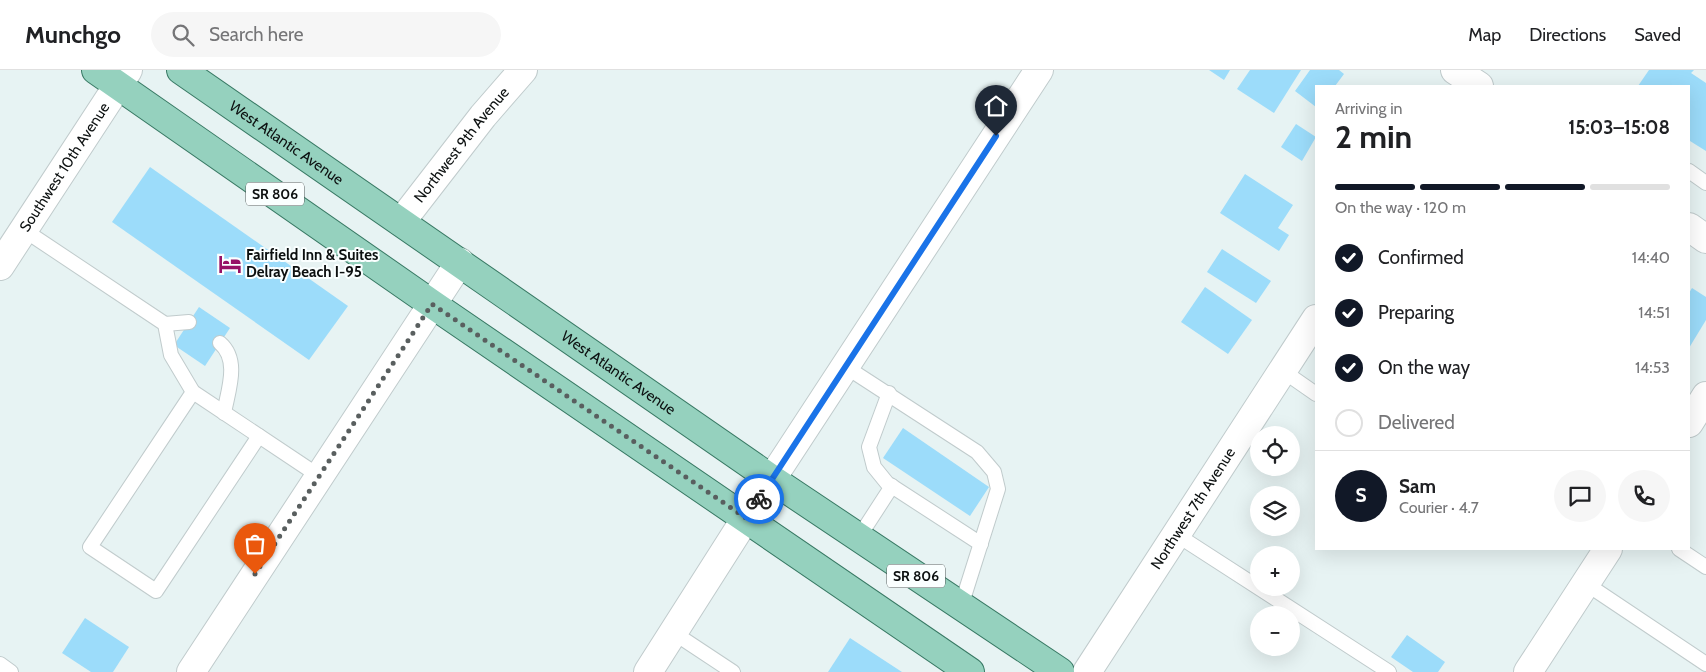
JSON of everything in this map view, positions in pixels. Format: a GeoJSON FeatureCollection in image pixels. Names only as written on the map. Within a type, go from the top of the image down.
{"type":"FeatureCollection","features":[{"type":"Feature","properties":{"kind":"main road","name":"West Atlantic Avenue"},"geometry":{"type":"LineString","coordinates":[[181,70],[773,480],[1060,672]]}},
{"type":"Feature","properties":{"kind":"main road","name":"SR 806"},"geometry":{"type":"LineString","coordinates":[[114,75],[432,304],[970,672]]}},
{"type":"Feature","properties":{"kind":"street","name":"Northwest 9th Avenue"},"geometry":{"type":"LineString","coordinates":[[402,222],[483,116],[523,70]]}},
{"type":"Feature","properties":{"kind":"street"},"geometry":{"type":"LineString","coordinates":[[648,672],[746,518],[773,480],[1039,70]]}},
{"type":"Feature","properties":{"kind":"street","name":"Southwest 10th Avenue"},"geometry":{"type":"LineString","coordinates":[[0,266],[24,230],[114,75]]}},
{"type":"Feature","properties":{"kind":"street"},"geometry":{"type":"LineString","coordinates":[[1690,228],[1706,239]]}},
{"type":"Feature","properties":{"kind":"street"},"geometry":{"type":"LineString","coordinates":[[191,672],[460,262]]}},
{"type":"Feature","properties":{"kind":"street","name":"Northwest 7th Avenue"},"geometry":{"type":"LineString","coordinates":[[1087,672],[1315,321]]}},
{"type":"Feature","properties":{"kind":"street"},"geometry":{"type":"LineString","coordinates":[[1690,421],[1706,396]]}},
{"type":"Feature","properties":{"kind":"street"},"geometry":{"type":"LineString","coordinates":[[1528,672],[1607,550]]}},
{"type":"Feature","properties":{"kind":"lane"},"geometry":{"type":"LineString","coordinates":[[1690,172],[1706,183]]}},
{"type":"Feature","properties":{"kind":"lane"},"geometry":{"type":"LineString","coordinates":[[24,230],[165,324],[189,322]]}},
{"type":"Feature","properties":{"kind":"lane"},"geometry":{"type":"LineString","coordinates":[[165,324],[171,354],[193,392],[319,476]]}},
{"type":"Feature","properties":{"kind":"lane"},"geometry":{"type":"LineString","coordinates":[[220,343],[228,350],[232,364],[224,413]]}},
{"type":"Feature","properties":{"kind":"lane"},"geometry":{"type":"LineString","coordinates":[[846,367],[889,393],[977,452],[994,472],[998,489],[961,606]]}},
{"type":"Feature","properties":{"kind":"lane"},"geometry":{"type":"LineString","coordinates":[[1283,372],[1315,393]]}},
{"type":"Feature","properties":{"kind":"lane"},"geometry":{"type":"LineString","coordinates":[[193,392],[90,548],[156,591],[259,436]]}},
{"type":"Feature","properties":{"kind":"lane"},"geometry":{"type":"LineString","coordinates":[[889,393],[869,446],[874,467],[892,486],[981,544]]}},
{"type":"Feature","properties":{"kind":"lane"},"geometry":{"type":"LineString","coordinates":[[859,537],[892,486]]}},
{"type":"Feature","properties":{"kind":"lane"},"geometry":{"type":"LineString","coordinates":[[1177,535],[1389,672]]}},
{"type":"Feature","properties":{"kind":"lane"},"geometry":{"type":"LineString","coordinates":[[1680,550],[1706,567]]}},
{"type":"Feature","properties":{"kind":"lane"},"geometry":{"type":"LineString","coordinates":[[1586,583],[1706,664]]}},
{"type":"Feature","properties":{"kind":"lane"},"geometry":{"type":"LineString","coordinates":[[674,633],[733,672]]}},
{"type":"Feature","properties":{"kind":"lane"},"geometry":{"type":"LineString","coordinates":[[0,664],[11,672]]}},
{"type":"Feature","properties":{"kind":"building"},"geometry":{"type":"Polygon","coordinates":[[[1209,70],[1230,70],[1224,80],[1209,70]]]}},
{"type":"Feature","properties":{"kind":"building"},"geometry":{"type":"Polygon","coordinates":[[[1250,70],[1301,70],[1274,113],[1237,89],[1250,70]]]}},
{"type":"Feature","properties":{"kind":"building"},"geometry":{"type":"Polygon","coordinates":[[[1310,70],[1339,70],[1344,74],[1336,85],[1315,85],[1315,106],[1295,91],[1310,70]]]}},
{"type":"Feature","properties":{"kind":"building"},"geometry":{"type":"Polygon","coordinates":[[[1649,70],[1694,70],[1691,73],[1706,83],[1706,151],[1690,141],[1690,85],[1639,85],[1649,70]]]}},
{"type":"Feature","properties":{"kind":"building"},"geometry":{"type":"Polygon","coordinates":[[[1296,124],[1315,136],[1302,161],[1281,147],[1296,124]]]}},
{"type":"Feature","properties":{"kind":"building","name":"Fairfield Inn & Suites Delray Beach I-95"},"geometry":{"type":"Polygon","coordinates":[[[150,167],[348,306],[309,360],[112,222],[150,167]]]}},
{"type":"Feature","properties":{"kind":"building"},"geometry":{"type":"Polygon","coordinates":[[[1245,174],[1293,205],[1278,228],[1289,235],[1279,251],[1220,213],[1245,174]]]}},
{"type":"Feature","properties":{"kind":"building"},"geometry":{"type":"Polygon","coordinates":[[[1222,249],[1271,281],[1256,303],[1207,272],[1222,249]]]}},
{"type":"Feature","properties":{"kind":"building"},"geometry":{"type":"Polygon","coordinates":[[[1205,287],[1252,320],[1228,354],[1181,322],[1205,287]]]}},
{"type":"Feature","properties":{"kind":"building"},"geometry":{"type":"Polygon","coordinates":[[[1692,288],[1706,297],[1706,320],[1690,346],[1690,291],[1692,288]]]}},
{"type":"Feature","properties":{"kind":"building"},"geometry":{"type":"Polygon","coordinates":[[[199,307],[230,328],[205,366],[174,345],[199,307]]]}},
{"type":"Feature","properties":{"kind":"building"},"geometry":{"type":"Polygon","coordinates":[[[903,428],[989,487],[970,516],[883,458],[903,428]]]}},
{"type":"Feature","properties":{"kind":"building"},"geometry":{"type":"Polygon","coordinates":[[[85,618],[129,647],[113,672],[91,672],[62,653],[85,618]]]}},
{"type":"Feature","properties":{"kind":"building"},"geometry":{"type":"Polygon","coordinates":[[[1407,635],[1445,662],[1438,672],[1413,672],[1391,657],[1407,635]]]}},
{"type":"Feature","properties":{"kind":"building"},"geometry":{"type":"Polygon","coordinates":[[[850,638],[902,672],[828,672],[850,638]]]}},
{"type":"Feature","properties":{"kind":"way so far"},"geometry":{"type":"LineString","coordinates":[[255,574],[432,304],[746,518],[759,499]]}},
{"type":"Feature","properties":{"kind":"place","name":"Fairfield Inn & Suites Delray Beach I-95"},"geometry":{"type":"Point","coordinates":[230,264]}},
{"type":"Feature","properties":{"kind":"route"},"geometry":{"type":"LineString","coordinates":[[759,499],[996,136]]}}]}
